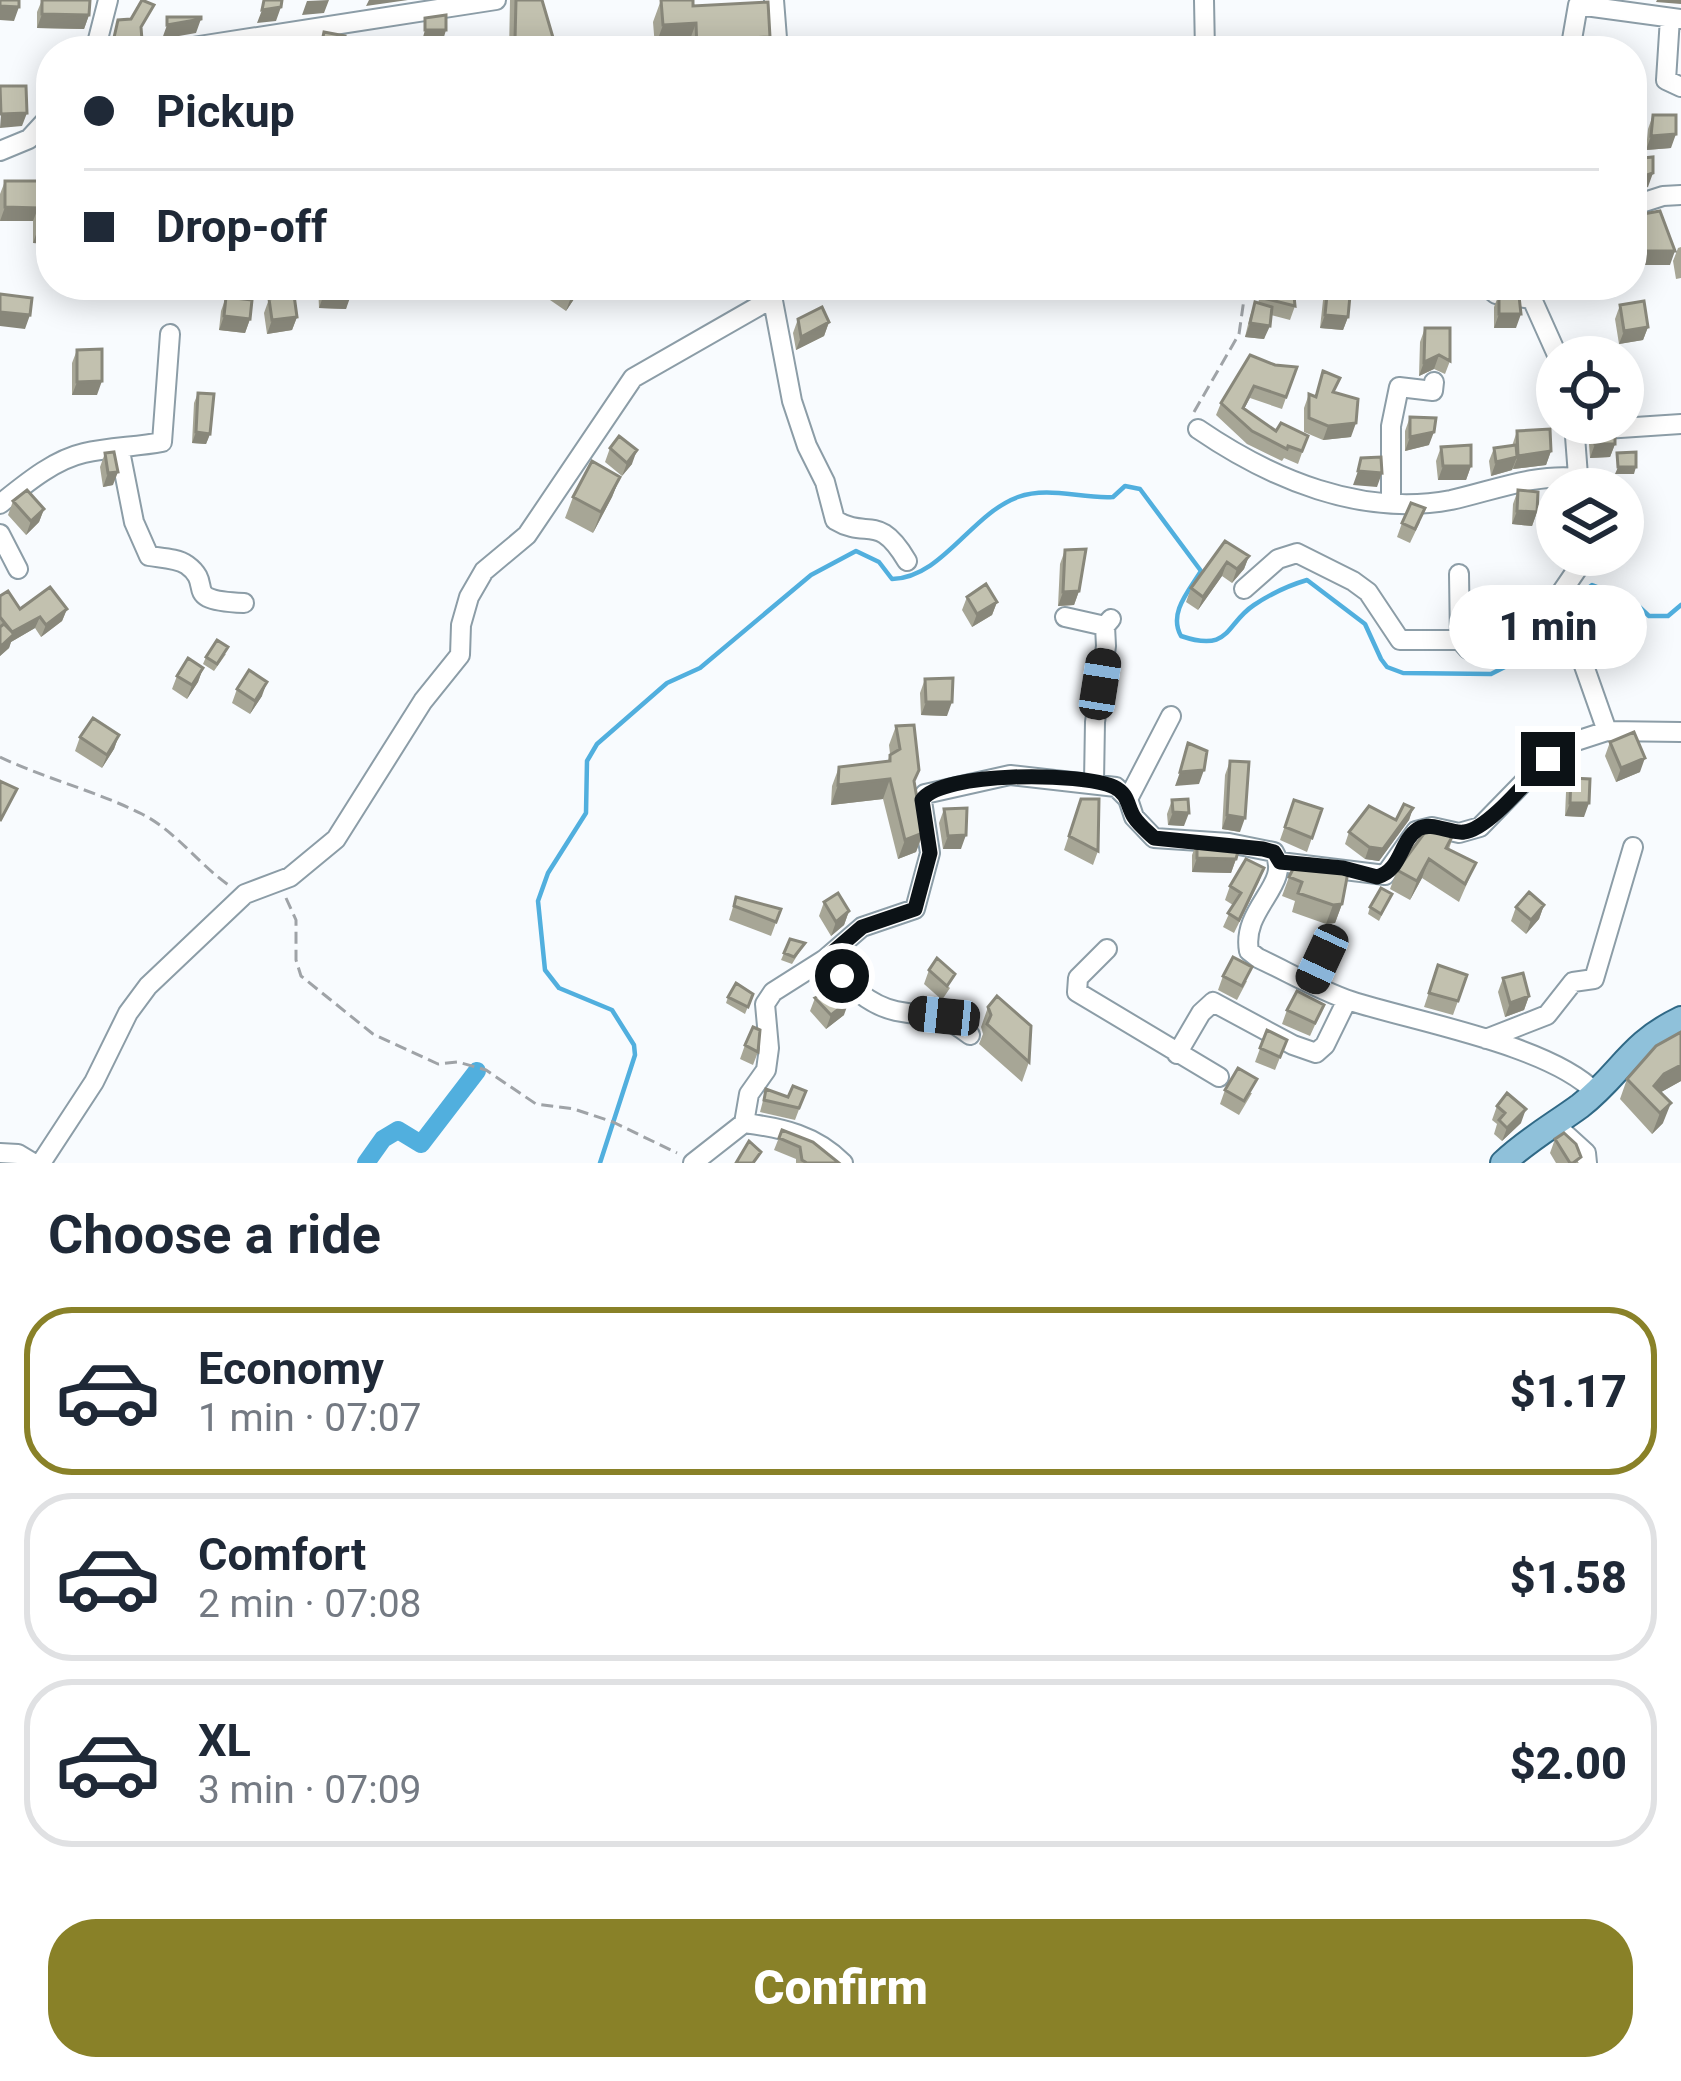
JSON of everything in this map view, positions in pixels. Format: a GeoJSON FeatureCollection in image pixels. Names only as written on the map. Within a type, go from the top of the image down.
{"type":"FeatureCollection","features":[{"type":"Feature","properties":{"kind":"main road"},"geometry":{"type":"LineString","coordinates":[[1504,1163],[1595,1092],[1650,1035],[1681,1019]]}},
{"type":"Feature","properties":{"kind":"street"},"geometry":{"type":"LineString","coordinates":[[99,36],[107,0]]}},
{"type":"Feature","properties":{"kind":"street"},"geometry":{"type":"LineString","coordinates":[[260,36],[496,0]]}},
{"type":"Feature","properties":{"kind":"street"},"geometry":{"type":"LineString","coordinates":[[774,0],[777,36]]}},
{"type":"Feature","properties":{"kind":"street"},"geometry":{"type":"LineString","coordinates":[[1204,0],[1205,36]]}},
{"type":"Feature","properties":{"kind":"street"},"geometry":{"type":"LineString","coordinates":[[1573,36],[1578,5],[1609,4],[1676,18],[1666,80],[1681,87]]}},
{"type":"Feature","properties":{"kind":"street"},"geometry":{"type":"LineString","coordinates":[[0,152],[36,131]]}},
{"type":"Feature","properties":{"kind":"street"},"geometry":{"type":"LineString","coordinates":[[1647,201],[1681,195]]}},
{"type":"Feature","properties":{"kind":"street"},"geometry":{"type":"LineString","coordinates":[[0,1153],[18,1154],[37,1163],[94,1082],[128,1012],[148,986],[245,894],[290,877],[336,839],[423,701],[460,655],[461,625],[469,597],[484,571],[527,536],[633,378],[758,300]]}},
{"type":"Feature","properties":{"kind":"street"},"geometry":{"type":"LineString","coordinates":[[773,300],[792,401],[835,520],[845,526],[880,530],[897,544],[907,561]]}},
{"type":"Feature","properties":{"kind":"street"},"geometry":{"type":"LineString","coordinates":[[1532,300],[1549,336]]}},
{"type":"Feature","properties":{"kind":"street"},"geometry":{"type":"LineString","coordinates":[[0,504],[34,477],[82,453],[162,442],[170,334]]}},
{"type":"Feature","properties":{"kind":"street"},"geometry":{"type":"LineString","coordinates":[[1391,501],[1391,426],[1399,387],[1433,392],[1434,382]]}},
{"type":"Feature","properties":{"kind":"street"},"geometry":{"type":"LineString","coordinates":[[1644,425],[1681,424]]}},
{"type":"Feature","properties":{"kind":"street"},"geometry":{"type":"LineString","coordinates":[[1198,429],[1232,453],[1348,500],[1436,502],[1536,481]]}},
{"type":"Feature","properties":{"kind":"street"},"geometry":{"type":"LineString","coordinates":[[120,451],[134,522],[149,556],[183,562],[193,570],[202,596],[212,602],[244,603]]}},
{"type":"Feature","properties":{"kind":"street"},"geometry":{"type":"LineString","coordinates":[[0,534],[18,568]]}},
{"type":"Feature","properties":{"kind":"street"},"geometry":{"type":"LineString","coordinates":[[1244,590],[1278,559],[1297,553],[1368,592],[1400,640],[1460,640]]}},
{"type":"Feature","properties":{"kind":"street"},"geometry":{"type":"LineString","coordinates":[[1459,574],[1460,640],[1468,649],[1492,647],[1555,603],[1573,576]]}},
{"type":"Feature","properties":{"kind":"street"},"geometry":{"type":"LineString","coordinates":[[1555,603],[1607,730]]}},
{"type":"Feature","properties":{"kind":"street"},"geometry":{"type":"LineString","coordinates":[[1066,617],[1108,623],[1095,722],[1094,782]]}},
{"type":"Feature","properties":{"kind":"street"},"geometry":{"type":"LineString","coordinates":[[1128,799],[1171,716]]}},
{"type":"Feature","properties":{"kind":"street"},"geometry":{"type":"LineString","coordinates":[[1280,862],[1385,875],[1416,831],[1432,827],[1460,833],[1480,827],[1556,749],[1607,730],[1681,732]]}},
{"type":"Feature","properties":{"kind":"street"},"geometry":{"type":"LineString","coordinates":[[694,1162],[744,1123],[749,1094],[766,1070],[765,1004],[773,992],[825,959],[862,927],[915,909],[930,853],[925,794],[1010,775],[1116,787],[1154,838],[1274,852],[1280,873],[1249,923],[1249,951],[1347,1000],[1486,1039],[1562,1070],[1595,1092]]}},
{"type":"Feature","properties":{"kind":"street"},"geometry":{"type":"LineString","coordinates":[[1486,1039],[1538,1021],[1573,982],[1594,979],[1633,848]]}},
{"type":"Feature","properties":{"kind":"street"},"geometry":{"type":"LineString","coordinates":[[1311,982],[1333,936]]}},
{"type":"Feature","properties":{"kind":"street"},"geometry":{"type":"LineString","coordinates":[[1107,949],[1078,978],[1077,992],[1219,1077]]}},
{"type":"Feature","properties":{"kind":"street"},"geometry":{"type":"LineString","coordinates":[[825,959],[858,994],[892,1010],[944,1016],[970,1035]]}},
{"type":"Feature","properties":{"kind":"street"},"geometry":{"type":"LineString","coordinates":[[1177,1054],[1201,1013],[1213,1002],[1316,1053],[1347,1000]]}},
{"type":"Feature","properties":{"kind":"street"},"geometry":{"type":"LineString","coordinates":[[744,1123],[788,1128],[830,1150],[843,1163]]}},
{"type":"Feature","properties":{"kind":"street"},"geometry":{"type":"LineString","coordinates":[[1552,1123],[1586,1153],[1587,1163]]}},
{"type":"Feature","properties":{"kind":"path"},"geometry":{"type":"LineString","coordinates":[[1198,429],[1191,420],[1239,334],[1244,300]]}},
{"type":"Feature","properties":{"kind":"path"},"geometry":{"type":"LineString","coordinates":[[0,757],[144,815],[173,834],[208,871],[245,894]]}},
{"type":"Feature","properties":{"kind":"path"},"geometry":{"type":"LineString","coordinates":[[280,889],[296,920],[296,959],[302,976],[374,1034],[438,1064],[458,1062],[486,1070],[536,1104],[614,1121],[694,1162]]}},
{"type":"Feature","properties":{"kind":"building"},"geometry":{"type":"Polygon","coordinates":[[[0,0],[19,0],[19,7],[0,6],[0,0]]]}},
{"type":"Feature","properties":{"kind":"building"},"geometry":{"type":"Polygon","coordinates":[[[42,0],[90,0],[89,15],[42,14],[42,0]]]}},
{"type":"Feature","properties":{"kind":"building"},"geometry":{"type":"Polygon","coordinates":[[[142,0],[154,5],[141,27],[142,36],[114,36],[118,20],[131,19],[142,0]]]}},
{"type":"Feature","properties":{"kind":"building"},"geometry":{"type":"Polygon","coordinates":[[[264,0],[282,0],[281,7],[262,10],[264,0]]]}},
{"type":"Feature","properties":{"kind":"building"},"geometry":{"type":"Polygon","coordinates":[[[516,0],[542,0],[553,36],[515,36],[516,0]]]}},
{"type":"Feature","properties":{"kind":"building"},"geometry":{"type":"Polygon","coordinates":[[[661,0],[693,0],[693,6],[768,2],[770,36],[696,36],[696,23],[663,25],[661,0]]]}},
{"type":"Feature","properties":{"kind":"building"},"geometry":{"type":"Polygon","coordinates":[[[446,15],[446,30],[425,30],[425,18],[446,15]]]}},
{"type":"Feature","properties":{"kind":"building"},"geometry":{"type":"Polygon","coordinates":[[[167,17],[201,17],[201,19],[167,25],[167,17]]]}},
{"type":"Feature","properties":{"kind":"building"},"geometry":{"type":"Polygon","coordinates":[[[0,86],[26,86],[27,113],[1,114],[0,86]]]}},
{"type":"Feature","properties":{"kind":"building"},"geometry":{"type":"Polygon","coordinates":[[[1653,115],[1676,115],[1676,134],[1651,136],[1653,115]]]}},
{"type":"Feature","properties":{"kind":"building"},"geometry":{"type":"Polygon","coordinates":[[[1653,157],[1653,173],[1647,175],[1647,158],[1653,157]]]}},
{"type":"Feature","properties":{"kind":"building"},"geometry":{"type":"Polygon","coordinates":[[[5,181],[36,181],[36,208],[5,207],[5,181]]]}},
{"type":"Feature","properties":{"kind":"building"},"geometry":{"type":"Polygon","coordinates":[[[1660,211],[1675,251],[1647,251],[1647,213],[1660,211]]]}},
{"type":"Feature","properties":{"kind":"building"},"geometry":{"type":"Polygon","coordinates":[[[0,294],[32,298],[30,315],[0,312],[0,294]]]}},
{"type":"Feature","properties":{"kind":"building"},"geometry":{"type":"Polygon","coordinates":[[[226,300],[252,300],[250,319],[224,316],[226,300]]]}},
{"type":"Feature","properties":{"kind":"building"},"geometry":{"type":"Polygon","coordinates":[[[269,300],[295,300],[297,317],[272,320],[269,300]]]}},
{"type":"Feature","properties":{"kind":"building"},"geometry":{"type":"Polygon","coordinates":[[[1326,300],[1350,300],[1348,317],[1325,315],[1326,300]]]}},
{"type":"Feature","properties":{"kind":"building"},"geometry":{"type":"Polygon","coordinates":[[[1499,300],[1519,300],[1521,314],[1499,314],[1499,300]]]}},
{"type":"Feature","properties":{"kind":"building"},"geometry":{"type":"Polygon","coordinates":[[[1644,301],[1648,327],[1624,331],[1620,305],[1644,301]]]}},
{"type":"Feature","properties":{"kind":"building"},"geometry":{"type":"Polygon","coordinates":[[[1255,302],[1272,307],[1270,326],[1250,323],[1255,302]]]}},
{"type":"Feature","properties":{"kind":"building"},"geometry":{"type":"Polygon","coordinates":[[[822,307],[829,322],[801,337],[798,319],[822,307]]]}},
{"type":"Feature","properties":{"kind":"building"},"geometry":{"type":"Polygon","coordinates":[[[1425,328],[1450,328],[1450,361],[1439,355],[1424,362],[1425,328]]]}},
{"type":"Feature","properties":{"kind":"building"},"geometry":{"type":"Polygon","coordinates":[[[102,349],[102,381],[77,382],[77,350],[102,349]]]}},
{"type":"Feature","properties":{"kind":"building"},"geometry":{"type":"Polygon","coordinates":[[[1250,355],[1297,367],[1286,397],[1254,386],[1243,408],[1276,431],[1281,423],[1308,436],[1302,451],[1287,449],[1252,431],[1221,403],[1250,355]]]}},
{"type":"Feature","properties":{"kind":"building"},"geometry":{"type":"Polygon","coordinates":[[[1323,371],[1340,378],[1333,392],[1358,399],[1356,423],[1328,426],[1309,418],[1309,394],[1316,397],[1323,371]]]}},
{"type":"Feature","properties":{"kind":"building"},"geometry":{"type":"Polygon","coordinates":[[[198,393],[214,394],[210,434],[196,432],[198,393]]]}},
{"type":"Feature","properties":{"kind":"building"},"geometry":{"type":"Polygon","coordinates":[[[1410,417],[1436,418],[1434,432],[1410,437],[1410,417]]]}},
{"type":"Feature","properties":{"kind":"building"},"geometry":{"type":"Polygon","coordinates":[[[1536,430],[1536,444],[1551,444],[1551,451],[1518,456],[1517,431],[1536,430]]]}},
{"type":"Feature","properties":{"kind":"building"},"geometry":{"type":"Polygon","coordinates":[[[619,436],[637,450],[627,463],[610,448],[619,436]]]}},
{"type":"Feature","properties":{"kind":"building"},"geometry":{"type":"Polygon","coordinates":[[[1471,445],[1471,466],[1443,466],[1441,447],[1471,445]]]}},
{"type":"Feature","properties":{"kind":"building"},"geometry":{"type":"Polygon","coordinates":[[[1516,445],[1517,457],[1496,462],[1494,448],[1516,445]]]}},
{"type":"Feature","properties":{"kind":"building"},"geometry":{"type":"Polygon","coordinates":[[[114,452],[118,472],[108,473],[105,453],[114,452]]]}},
{"type":"Feature","properties":{"kind":"building"},"geometry":{"type":"Polygon","coordinates":[[[1636,452],[1636,467],[1618,467],[1617,453],[1636,452]]]}},
{"type":"Feature","properties":{"kind":"building"},"geometry":{"type":"Polygon","coordinates":[[[1381,457],[1382,473],[1358,471],[1361,458],[1381,457]]]}},
{"type":"Feature","properties":{"kind":"building"},"geometry":{"type":"Polygon","coordinates":[[[592,461],[620,477],[601,512],[573,497],[592,461]]]}},
{"type":"Feature","properties":{"kind":"building"},"geometry":{"type":"Polygon","coordinates":[[[27,490],[44,509],[31,521],[13,501],[27,490]]]}},
{"type":"Feature","properties":{"kind":"building"},"geometry":{"type":"Polygon","coordinates":[[[1518,490],[1536,492],[1536,512],[1517,511],[1518,490]]]}},
{"type":"Feature","properties":{"kind":"building"},"geometry":{"type":"Polygon","coordinates":[[[1411,503],[1425,508],[1415,529],[1402,523],[1411,503]]]}},
{"type":"Feature","properties":{"kind":"building"},"geometry":{"type":"Polygon","coordinates":[[[1225,541],[1249,556],[1237,569],[1227,562],[1203,597],[1191,588],[1225,541]]]}},
{"type":"Feature","properties":{"kind":"building"},"geometry":{"type":"Polygon","coordinates":[[[1086,549],[1079,591],[1063,592],[1065,550],[1086,549]]]}},
{"type":"Feature","properties":{"kind":"building"},"geometry":{"type":"Polygon","coordinates":[[[986,584],[997,602],[977,614],[967,597],[986,584]]]}},
{"type":"Feature","properties":{"kind":"building"},"geometry":{"type":"Polygon","coordinates":[[[50,587],[67,609],[46,625],[40,617],[12,632],[0,617],[0,596],[8,591],[20,609],[50,587]]]}},
{"type":"Feature","properties":{"kind":"building"},"geometry":{"type":"Polygon","coordinates":[[[4,624],[14,634],[0,647],[0,627],[4,624]]]}},
{"type":"Feature","properties":{"kind":"building"},"geometry":{"type":"Polygon","coordinates":[[[217,640],[228,647],[217,664],[206,657],[217,640]]]}},
{"type":"Feature","properties":{"kind":"building"},"geometry":{"type":"Polygon","coordinates":[[[188,658],[203,668],[192,685],[177,676],[188,658]]]}},
{"type":"Feature","properties":{"kind":"building"},"geometry":{"type":"Polygon","coordinates":[[[249,670],[267,682],[255,701],[237,689],[249,670]]]}},
{"type":"Feature","properties":{"kind":"building"},"geometry":{"type":"Polygon","coordinates":[[[953,678],[952,702],[926,702],[925,679],[953,678]]]}},
{"type":"Feature","properties":{"kind":"building"},"geometry":{"type":"Polygon","coordinates":[[[93,718],[119,735],[107,755],[80,737],[93,718]]]}},
{"type":"Feature","properties":{"kind":"building"},"geometry":{"type":"Polygon","coordinates":[[[914,725],[919,770],[914,781],[923,833],[905,840],[890,779],[838,785],[839,767],[890,761],[890,755],[900,749],[896,726],[914,725]]]}},
{"type":"Feature","properties":{"kind":"building"},"geometry":{"type":"Polygon","coordinates":[[[1634,732],[1645,758],[1621,768],[1610,742],[1634,732]]]}},
{"type":"Feature","properties":{"kind":"building"},"geometry":{"type":"Polygon","coordinates":[[[1188,743],[1207,751],[1204,770],[1180,772],[1188,743]]]}},
{"type":"Feature","properties":{"kind":"building"},"geometry":{"type":"Polygon","coordinates":[[[1230,761],[1249,762],[1245,818],[1227,815],[1230,761]]]}},
{"type":"Feature","properties":{"kind":"building"},"geometry":{"type":"Polygon","coordinates":[[[1571,778],[1590,779],[1589,803],[1570,803],[1571,778]]]}},
{"type":"Feature","properties":{"kind":"building"},"geometry":{"type":"Polygon","coordinates":[[[0,781],[17,789],[0,821],[0,781]]]}},
{"type":"Feature","properties":{"kind":"building"},"geometry":{"type":"Polygon","coordinates":[[[1081,799],[1099,799],[1098,851],[1069,836],[1081,799]]]}},
{"type":"Feature","properties":{"kind":"building"},"geometry":{"type":"Polygon","coordinates":[[[1188,799],[1189,813],[1173,812],[1172,800],[1188,799]]]}},
{"type":"Feature","properties":{"kind":"building"},"geometry":{"type":"Polygon","coordinates":[[[1294,800],[1322,809],[1312,838],[1285,827],[1294,800]]]}},
{"type":"Feature","properties":{"kind":"building"},"geometry":{"type":"Polygon","coordinates":[[[1404,804],[1413,808],[1383,849],[1369,847],[1349,832],[1369,806],[1396,820],[1404,804]]]}},
{"type":"Feature","properties":{"kind":"building"},"geometry":{"type":"Polygon","coordinates":[[[967,808],[966,835],[948,836],[944,809],[967,808]]]}},
{"type":"Feature","properties":{"kind":"building"},"geometry":{"type":"Polygon","coordinates":[[[1439,822],[1455,831],[1446,848],[1476,863],[1465,884],[1429,859],[1417,881],[1397,870],[1431,824],[1439,822]]]}},
{"type":"Feature","properties":{"kind":"building"},"geometry":{"type":"Polygon","coordinates":[[[1197,842],[1240,844],[1236,859],[1197,858],[1197,842]]]}},
{"type":"Feature","properties":{"kind":"building"},"geometry":{"type":"Polygon","coordinates":[[[1246,859],[1264,868],[1239,920],[1228,913],[1241,893],[1230,886],[1246,859]]]}},
{"type":"Feature","properties":{"kind":"building"},"geometry":{"type":"Polygon","coordinates":[[[1309,859],[1349,867],[1342,904],[1298,893],[1302,882],[1289,877],[1295,865],[1306,869],[1309,859]]]}},
{"type":"Feature","properties":{"kind":"building"},"geometry":{"type":"Polygon","coordinates":[[[1381,888],[1392,894],[1381,914],[1370,907],[1381,888]]]}},
{"type":"Feature","properties":{"kind":"building"},"geometry":{"type":"Polygon","coordinates":[[[1529,892],[1544,905],[1531,920],[1516,907],[1529,892]]]}},
{"type":"Feature","properties":{"kind":"building"},"geometry":{"type":"Polygon","coordinates":[[[838,893],[849,911],[836,922],[824,902],[838,893]]]}},
{"type":"Feature","properties":{"kind":"building"},"geometry":{"type":"Polygon","coordinates":[[[736,897],[781,909],[776,922],[734,906],[736,897]]]}},
{"type":"Feature","properties":{"kind":"building"},"geometry":{"type":"Polygon","coordinates":[[[790,939],[805,943],[794,957],[784,953],[790,939]]]}},
{"type":"Feature","properties":{"kind":"building"},"geometry":{"type":"Polygon","coordinates":[[[1233,957],[1252,967],[1242,986],[1223,976],[1233,957]]]}},
{"type":"Feature","properties":{"kind":"building"},"geometry":{"type":"Polygon","coordinates":[[[937,958],[955,974],[947,986],[929,970],[937,958]]]}},
{"type":"Feature","properties":{"kind":"building"},"geometry":{"type":"Polygon","coordinates":[[[1438,965],[1467,975],[1458,1001],[1429,993],[1438,965]]]}},
{"type":"Feature","properties":{"kind":"building"},"geometry":{"type":"Polygon","coordinates":[[[1523,973],[1529,996],[1510,1003],[1503,978],[1523,973]]]}},
{"type":"Feature","properties":{"kind":"building"},"geometry":{"type":"Polygon","coordinates":[[[736,983],[753,994],[748,1007],[728,997],[736,983]]]}},
{"type":"Feature","properties":{"kind":"building"},"geometry":{"type":"Polygon","coordinates":[[[842,985],[849,1001],[831,1015],[815,998],[842,985]]]}},
{"type":"Feature","properties":{"kind":"building"},"geometry":{"type":"Polygon","coordinates":[[[1297,991],[1324,1005],[1315,1023],[1287,1010],[1297,991]]]}},
{"type":"Feature","properties":{"kind":"building"},"geometry":{"type":"Polygon","coordinates":[[[997,996],[1031,1026],[1029,1062],[987,1024],[988,1007],[997,996]]]}},
{"type":"Feature","properties":{"kind":"building"},"geometry":{"type":"Polygon","coordinates":[[[753,1027],[760,1030],[758,1052],[745,1045],[753,1027]]]}},
{"type":"Feature","properties":{"kind":"building"},"geometry":{"type":"Polygon","coordinates":[[[1267,1030],[1287,1040],[1280,1057],[1260,1048],[1267,1030]]]}},
{"type":"Feature","properties":{"kind":"building"},"geometry":{"type":"Polygon","coordinates":[[[1681,1032],[1681,1065],[1654,1086],[1671,1103],[1660,1113],[1627,1079],[1656,1046],[1681,1032]]]}},
{"type":"Feature","properties":{"kind":"building"},"geometry":{"type":"Polygon","coordinates":[[[1238,1068],[1257,1079],[1244,1101],[1225,1090],[1238,1068]]]}},
{"type":"Feature","properties":{"kind":"building"},"geometry":{"type":"Polygon","coordinates":[[[793,1086],[806,1091],[799,1108],[764,1100],[766,1089],[788,1097],[793,1086]]]}},
{"type":"Feature","properties":{"kind":"building"},"geometry":{"type":"Polygon","coordinates":[[[1507,1093],[1526,1109],[1507,1128],[1499,1120],[1505,1113],[1497,1106],[1507,1093]]]}},
{"type":"Feature","properties":{"kind":"building"},"geometry":{"type":"Polygon","coordinates":[[[782,1130],[813,1142],[839,1163],[807,1163],[800,1147],[779,1138],[782,1130]]]}},
{"type":"Feature","properties":{"kind":"building"},"geometry":{"type":"Polygon","coordinates":[[[1564,1133],[1581,1157],[1573,1163],[1555,1139],[1564,1133]]]}},
{"type":"Feature","properties":{"kind":"building"},"geometry":{"type":"Polygon","coordinates":[[[749,1141],[761,1152],[753,1163],[736,1163],[749,1141]]]}},
{"type":"Feature","properties":{"kind":"waterway"},"geometry":{"type":"LineString","coordinates":[[600,1163],[635,1055],[634,1045],[612,1010],[559,988],[545,970],[538,901],[548,873],[586,813],[587,761],[597,744],[667,683],[700,668],[811,575],[856,551],[879,562],[892,579],[910,576],[1018,497],[1041,493],[1113,497],[1125,486],[1140,489],[1201,571],[1178,611],[1181,636],[1218,639],[1254,605],[1307,580],[1365,624],[1387,667],[1403,673],[1491,674],[1562,638]]}},
{"type":"Feature","properties":{"kind":"waterway"},"geometry":{"type":"LineString","coordinates":[[1572,625],[1577,602],[1592,585],[1633,601],[1649,616],[1668,616],[1681,605]]}},
{"type":"Feature","properties":{"kind":"waterway"},"geometry":{"type":"LineString","coordinates":[[366,1163],[383,1139],[398,1130],[421,1144],[477,1071]]}},
{"type":"Feature","properties":{"kind":"route"},"geometry":{"type":"LineString","coordinates":[[842,976],[825,959],[862,927],[915,909],[930,853],[922,800],[933,790],[1010,775],[1094,782],[1116,787],[1154,838],[1263,849],[1274,852],[1280,862],[1343,868],[1377,877],[1393,868],[1424,826],[1460,833],[1480,827],[1548,759]]}}]}
